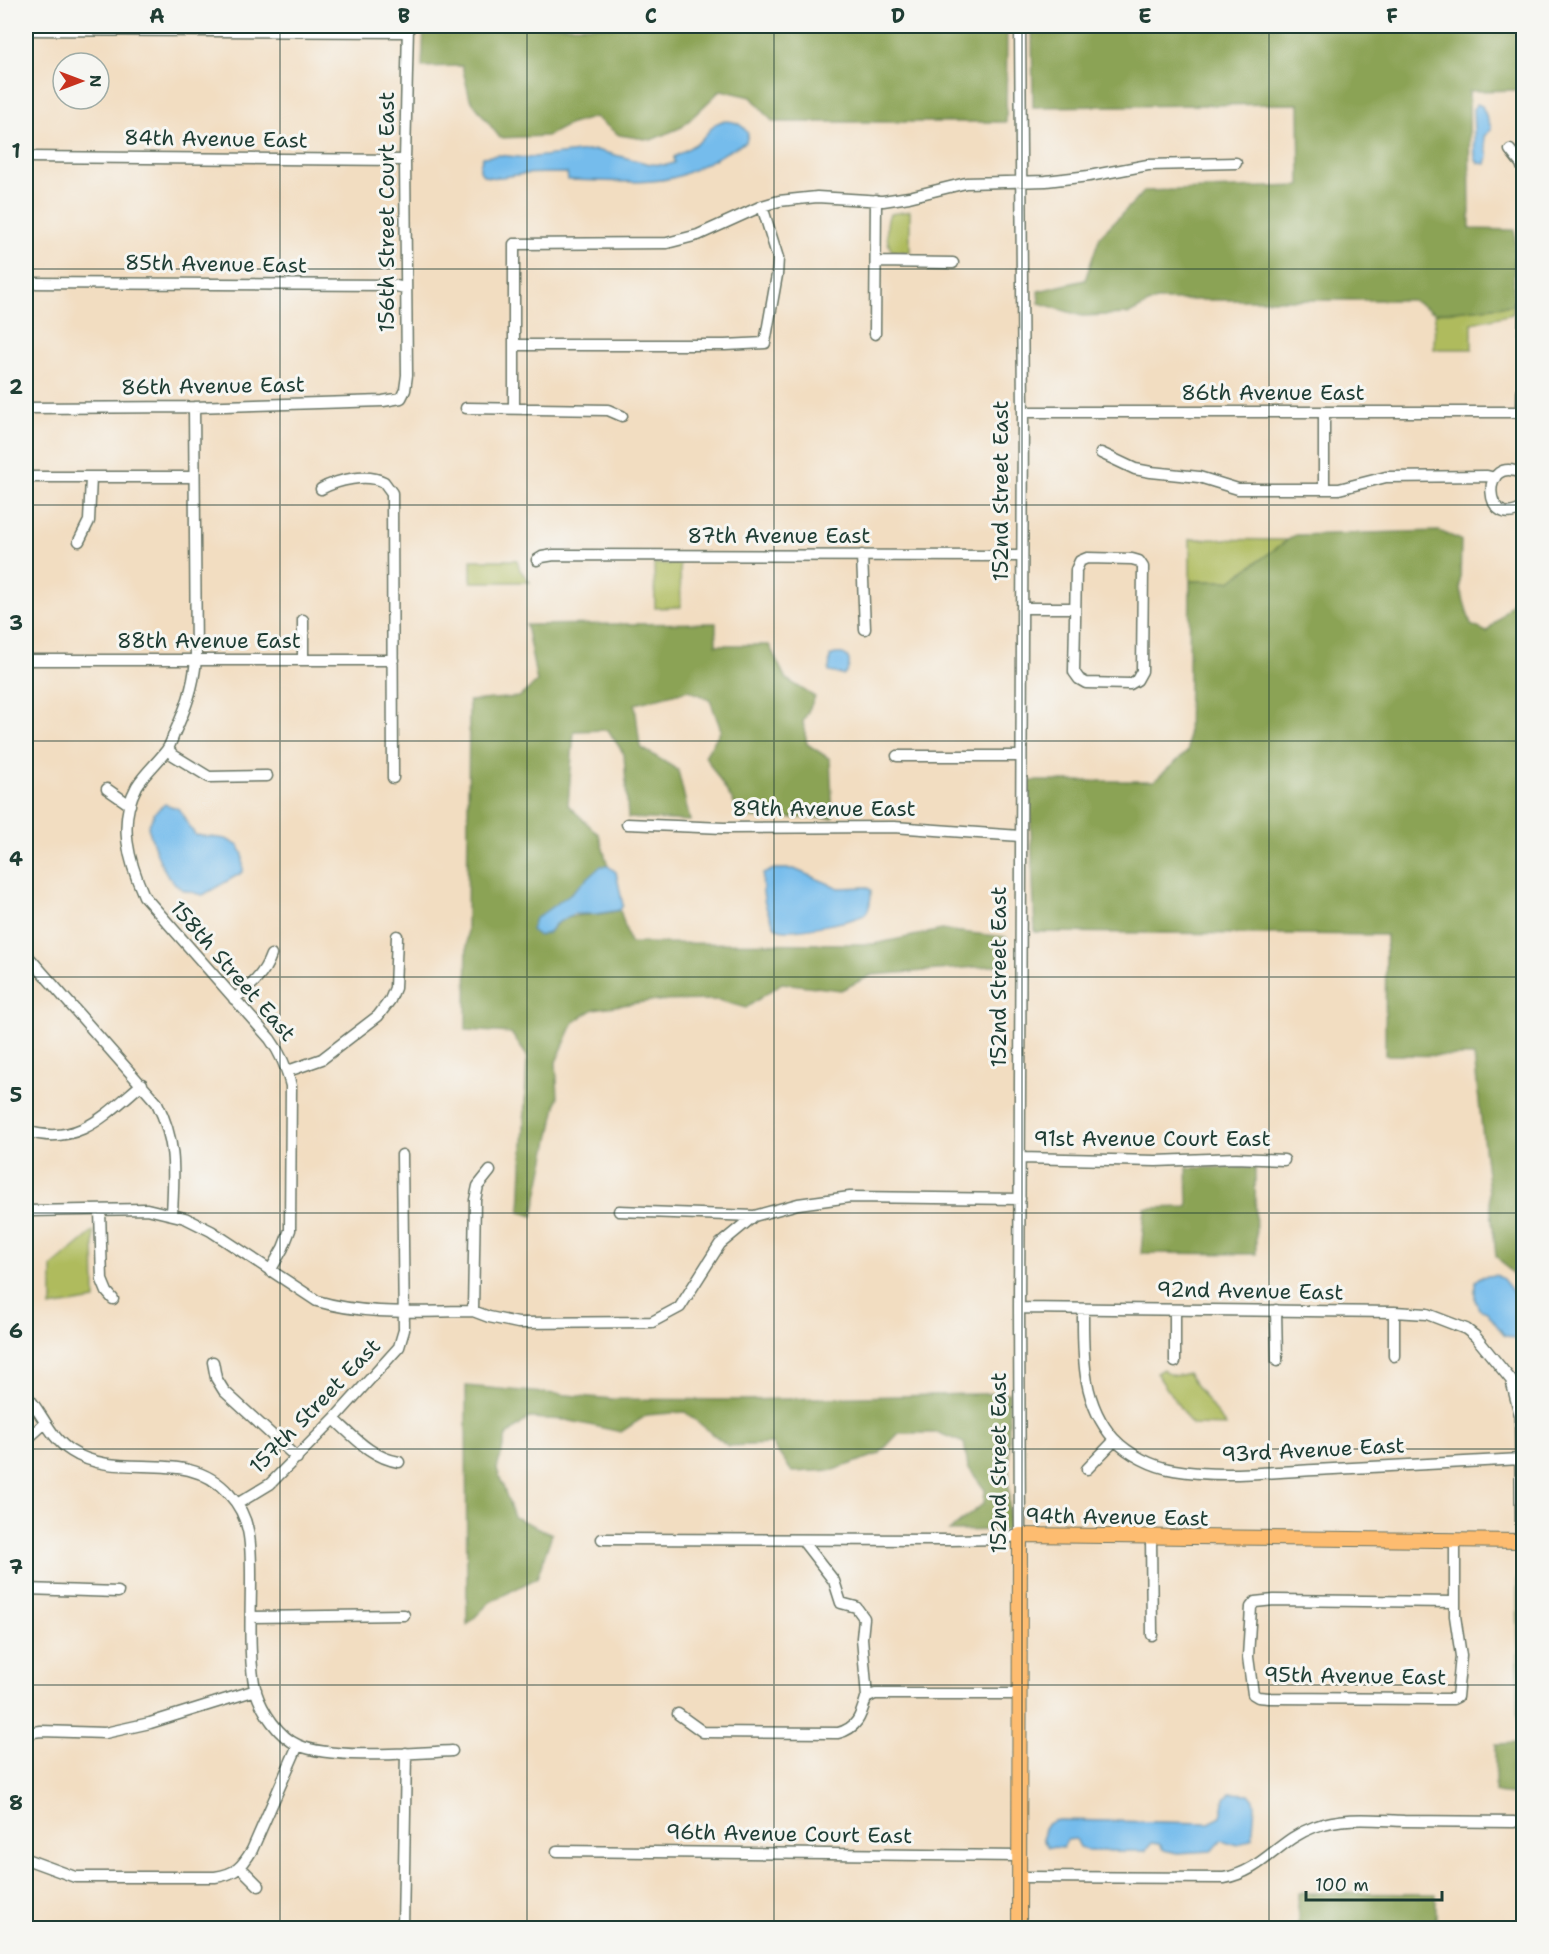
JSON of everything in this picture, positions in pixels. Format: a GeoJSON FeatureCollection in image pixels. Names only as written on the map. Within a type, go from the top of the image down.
{"type":"FeatureCollection","features":[{"type":"Feature","properties":{"kind":"main road","name":"94th Avenue East"},"geometry":{"type":"LineString","coordinates":[[1020,1535],[1522,1541]]}},
{"type":"Feature","properties":{"kind":"main road","name":"152nd Street East"},"geometry":{"type":"LineString","coordinates":[[1019,1929],[1020,1535]]}},
{"type":"Feature","properties":{"kind":"street","name":"152nd Street East"},"geometry":{"type":"LineString","coordinates":[[1020,26],[1023,412],[1018,1308],[1020,1535]]}},
{"type":"Feature","properties":{"kind":"street"},"geometry":{"type":"LineString","coordinates":[[26,30],[408,29]]}},
{"type":"Feature","properties":{"kind":"street","name":"156th Street Court East"},"geometry":{"type":"LineString","coordinates":[[401,398],[405,390],[407,375],[405,160],[408,29]]}},
{"type":"Feature","properties":{"kind":"street"},"geometry":{"type":"LineString","coordinates":[[1510,150],[1524,172]]}},
{"type":"Feature","properties":{"kind":"street","name":"84th Avenue East"},"geometry":{"type":"LineString","coordinates":[[26,157],[405,160]]}},
{"type":"Feature","properties":{"kind":"street"},"geometry":{"type":"LineString","coordinates":[[514,408],[514,244],[667,243],[713,230],[762,206],[779,201],[817,197],[876,200],[909,197],[966,183],[1020,182],[1089,176],[1148,165],[1236,163]]}},
{"type":"Feature","properties":{"kind":"street"},"geometry":{"type":"LineString","coordinates":[[876,200],[876,334]]}},
{"type":"Feature","properties":{"kind":"street"},"geometry":{"type":"LineString","coordinates":[[514,345],[765,343],[778,258],[762,206]]}},
{"type":"Feature","properties":{"kind":"street"},"geometry":{"type":"LineString","coordinates":[[876,262],[952,263]]}},
{"type":"Feature","properties":{"kind":"street","name":"85th Avenue East"},"geometry":{"type":"LineString","coordinates":[[26,283],[391,285],[405,288]]}},
{"type":"Feature","properties":{"kind":"street"},"geometry":{"type":"LineString","coordinates":[[1523,412],[1524,294]]}},
{"type":"Feature","properties":{"kind":"street","name":"86th Avenue East"},"geometry":{"type":"LineString","coordinates":[[26,408],[195,407],[383,401],[401,398]]}},
{"type":"Feature","properties":{"kind":"street","name":"158th Street East"},"geometry":{"type":"LineString","coordinates":[[195,407],[196,660],[194,684],[189,702],[168,749],[137,786],[127,821],[127,845],[135,875],[144,896],[275,1046],[288,1071],[291,1086],[291,1214],[288,1238],[270,1271]]}},
{"type":"Feature","properties":{"kind":"street"},"geometry":{"type":"LineString","coordinates":[[466,408],[608,410],[622,416]]}},
{"type":"Feature","properties":{"kind":"street","name":"86th Avenue East"},"geometry":{"type":"LineString","coordinates":[[1023,412],[1523,412]]}},
{"type":"Feature","properties":{"kind":"street"},"geometry":{"type":"LineString","coordinates":[[1324,412],[1324,489]]}},
{"type":"Feature","properties":{"kind":"street"},"geometry":{"type":"LineString","coordinates":[[1101,453],[1136,469],[1198,477],[1238,489],[1324,489],[1354,486],[1386,477],[1487,476],[1495,478]]}},
{"type":"Feature","properties":{"kind":"street"},"geometry":{"type":"LineString","coordinates":[[1524,475],[1511,471],[1504,472],[1495,478],[1490,486],[1495,505],[1507,512],[1514,512],[1524,507]]}},
{"type":"Feature","properties":{"kind":"street"},"geometry":{"type":"LineString","coordinates":[[26,477],[194,477]]}},
{"type":"Feature","properties":{"kind":"street"},"geometry":{"type":"LineString","coordinates":[[79,541],[89,521],[91,478]]}},
{"type":"Feature","properties":{"kind":"street"},"geometry":{"type":"LineString","coordinates":[[321,489],[342,480],[368,479],[384,482],[392,493],[393,778]]}},
{"type":"Feature","properties":{"kind":"street","name":"87th Avenue East"},"geometry":{"type":"LineString","coordinates":[[537,560],[554,555],[1022,556]]}},
{"type":"Feature","properties":{"kind":"street"},"geometry":{"type":"LineString","coordinates":[[862,555],[865,628]]}},
{"type":"Feature","properties":{"kind":"street"},"geometry":{"type":"LineString","coordinates":[[1083,559],[1132,559],[1141,564],[1144,570],[1142,671],[1137,680],[1130,684],[1086,683],[1076,676],[1074,672],[1074,608],[1076,570],[1078,563],[1083,559]]}},
{"type":"Feature","properties":{"kind":"street"},"geometry":{"type":"LineString","coordinates":[[1022,608],[1074,608]]}},
{"type":"Feature","properties":{"kind":"street"},"geometry":{"type":"LineString","coordinates":[[303,620],[303,660]]}},
{"type":"Feature","properties":{"kind":"street","name":"88th Avenue East"},"geometry":{"type":"LineString","coordinates":[[26,660],[393,660]]}},
{"type":"Feature","properties":{"kind":"street"},"geometry":{"type":"LineString","coordinates":[[168,749],[173,755],[209,777],[267,776]]}},
{"type":"Feature","properties":{"kind":"street"},"geometry":{"type":"LineString","coordinates":[[897,756],[1021,756]]}},
{"type":"Feature","properties":{"kind":"street"},"geometry":{"type":"LineString","coordinates":[[107,789],[130,805]]}},
{"type":"Feature","properties":{"kind":"street","name":"89th Avenue East"},"geometry":{"type":"LineString","coordinates":[[627,824],[736,828],[894,827],[1020,836]]}},
{"type":"Feature","properties":{"kind":"street"},"geometry":{"type":"LineString","coordinates":[[288,1071],[311,1065],[322,1059],[378,1016],[390,1000],[395,988],[397,936]]}},
{"type":"Feature","properties":{"kind":"street"},"geometry":{"type":"LineString","coordinates":[[26,954],[157,1103],[173,1145],[172,1214]]}},
{"type":"Feature","properties":{"kind":"street"},"geometry":{"type":"LineString","coordinates":[[234,999],[258,979],[271,955]]}},
{"type":"Feature","properties":{"kind":"street"},"geometry":{"type":"LineString","coordinates":[[26,1131],[51,1135],[81,1130],[102,1119],[142,1084]]}},
{"type":"Feature","properties":{"kind":"street","name":"157th Street East"},"geometry":{"type":"LineString","coordinates":[[237,1504],[270,1484],[297,1458],[399,1347],[404,1330],[402,1155]]}},
{"type":"Feature","properties":{"kind":"street","name":"91st Avenue Court East"},"geometry":{"type":"LineString","coordinates":[[1020,1158],[1156,1161],[1236,1158],[1284,1160]]}},
{"type":"Feature","properties":{"kind":"street"},"geometry":{"type":"LineString","coordinates":[[473,1311],[475,1200],[478,1186],[490,1171]]}},
{"type":"Feature","properties":{"kind":"street"},"geometry":{"type":"LineString","coordinates":[[619,1211],[754,1216],[798,1204],[849,1197],[1020,1199]]}},
{"type":"Feature","properties":{"kind":"street"},"geometry":{"type":"LineString","coordinates":[[26,1211],[147,1209],[172,1214],[196,1222],[305,1294],[324,1304],[366,1310],[473,1311],[518,1323],[652,1322],[680,1308],[720,1244],[754,1216]]}},
{"type":"Feature","properties":{"kind":"street"},"geometry":{"type":"LineString","coordinates":[[100,1210],[102,1280],[113,1299]]}},
{"type":"Feature","properties":{"kind":"street","name":"92nd Avenue East"},"geometry":{"type":"LineString","coordinates":[[1018,1308],[1427,1314],[1466,1329],[1476,1336],[1511,1380],[1520,1415],[1521,1459]]}},
{"type":"Feature","properties":{"kind":"street"},"geometry":{"type":"LineString","coordinates":[[1083,1309],[1083,1357],[1086,1381],[1100,1418],[1115,1440],[1087,1469]]}},
{"type":"Feature","properties":{"kind":"street"},"geometry":{"type":"LineString","coordinates":[[1175,1310],[1175,1362]]}},
{"type":"Feature","properties":{"kind":"street"},"geometry":{"type":"LineString","coordinates":[[1276,1310],[1277,1361]]}},
{"type":"Feature","properties":{"kind":"street"},"geometry":{"type":"LineString","coordinates":[[1394,1312],[1394,1356]]}},
{"type":"Feature","properties":{"kind":"street"},"geometry":{"type":"LineString","coordinates":[[213,1362],[216,1378],[224,1391],[297,1458]]}},
{"type":"Feature","properties":{"kind":"street"},"geometry":{"type":"LineString","coordinates":[[26,1395],[61,1443],[82,1457],[95,1463],[182,1468],[202,1473],[217,1482],[237,1504],[246,1518],[252,1545],[252,1657],[256,1690],[261,1705],[282,1733],[298,1745],[323,1751],[406,1754],[452,1751]]}},
{"type":"Feature","properties":{"kind":"street"},"geometry":{"type":"LineString","coordinates":[[334,1419],[375,1454],[399,1462]]}},
{"type":"Feature","properties":{"kind":"street"},"geometry":{"type":"LineString","coordinates":[[26,1440],[45,1423]]}},
{"type":"Feature","properties":{"kind":"street","name":"93rd Avenue East"},"geometry":{"type":"LineString","coordinates":[[1115,1440],[1143,1460],[1172,1470],[1222,1475],[1521,1459]]}},
{"type":"Feature","properties":{"kind":"street"},"geometry":{"type":"LineString","coordinates":[[1521,1459],[1522,1541]]}},
{"type":"Feature","properties":{"kind":"street","name":"94th Avenue East"},"geometry":{"type":"LineString","coordinates":[[602,1539],[803,1541],[999,1539],[1020,1535]]}},
{"type":"Feature","properties":{"kind":"street"},"geometry":{"type":"LineString","coordinates":[[1151,1538],[1152,1635]]}},
{"type":"Feature","properties":{"kind":"street"},"geometry":{"type":"LineString","coordinates":[[678,1714],[703,1732],[838,1733],[850,1728],[860,1718],[867,1697],[862,1638],[864,1618],[856,1607],[841,1603],[834,1581],[803,1541]]}},
{"type":"Feature","properties":{"kind":"street"},"geometry":{"type":"LineString","coordinates":[[1454,1602],[1455,1541]]}},
{"type":"Feature","properties":{"kind":"street"},"geometry":{"type":"LineString","coordinates":[[26,1589],[118,1592]]}},
{"type":"Feature","properties":{"kind":"street","name":"95th Avenue East"},"geometry":{"type":"LineString","coordinates":[[1274,1600],[1454,1602],[1461,1656],[1457,1697],[1454,1699],[1292,1698],[1258,1697],[1253,1694],[1248,1647],[1251,1607],[1255,1602],[1274,1600]]}},
{"type":"Feature","properties":{"kind":"street"},"geometry":{"type":"LineString","coordinates":[[252,1617],[404,1616]]}},
{"type":"Feature","properties":{"kind":"street"},"geometry":{"type":"LineString","coordinates":[[26,1732],[105,1733],[150,1723],[256,1690]]}},
{"type":"Feature","properties":{"kind":"street"},"geometry":{"type":"LineString","coordinates":[[867,1697],[876,1694],[1019,1694]]}},
{"type":"Feature","properties":{"kind":"street"},"geometry":{"type":"LineString","coordinates":[[26,1859],[75,1877],[215,1877],[228,1875],[241,1868],[252,1850],[298,1745]]}},
{"type":"Feature","properties":{"kind":"street"},"geometry":{"type":"LineString","coordinates":[[403,1929],[406,1754]]}},
{"type":"Feature","properties":{"kind":"street"},"geometry":{"type":"LineString","coordinates":[[1019,1877],[1224,1878],[1238,1875],[1255,1867],[1287,1841],[1305,1830],[1337,1821],[1514,1822]]}},
{"type":"Feature","properties":{"kind":"street","name":"96th Avenue Court East"},"geometry":{"type":"LineString","coordinates":[[558,1851],[1019,1856]]}},
{"type":"Feature","properties":{"kind":"street"},"geometry":{"type":"LineString","coordinates":[[241,1868],[259,1886]]}},
{"type":"Feature","properties":{"kind":"green space"},"geometry":{"type":"Polygon","coordinates":[[[424,26],[1007,26],[1006,122],[773,122],[751,97],[721,90],[682,127],[651,140],[619,135],[595,117],[568,125],[547,136],[500,138],[470,99],[462,66],[422,67],[424,26]]]}},
{"type":"Feature","properties":{"kind":"green space"},"geometry":{"type":"Polygon","coordinates":[[[1032,26],[1523,26],[1523,90],[1469,91],[1470,229],[1515,230],[1513,305],[1435,313],[1412,300],[1156,300],[1129,314],[1082,316],[1039,303],[1038,291],[1085,280],[1100,236],[1145,191],[1300,186],[1299,104],[1033,107],[1032,26]]]}},
{"type":"Feature","properties":{"kind":"green space"},"geometry":{"type":"Polygon","coordinates":[[[910,211],[910,252],[892,251],[887,233],[890,214],[910,211]]]}},
{"type":"Feature","properties":{"kind":"green space"},"geometry":{"type":"Polygon","coordinates":[[[1513,305],[1513,314],[1472,323],[1472,349],[1434,349],[1435,313],[1513,305]]]}},
{"type":"Feature","properties":{"kind":"green space"},"geometry":{"type":"Polygon","coordinates":[[[1439,531],[1461,540],[1460,588],[1471,625],[1487,632],[1523,590],[1523,1285],[1496,1256],[1474,1056],[1385,1055],[1386,935],[1035,932],[1029,781],[1154,781],[1188,751],[1190,581],[1230,581],[1295,535],[1439,531]]]}},
{"type":"Feature","properties":{"kind":"green space"},"geometry":{"type":"Polygon","coordinates":[[[1190,539],[1288,540],[1230,581],[1190,581],[1190,539]]]}},
{"type":"Feature","properties":{"kind":"green space"},"geometry":{"type":"Polygon","coordinates":[[[471,560],[517,560],[520,570],[530,582],[471,582],[471,560]]]}},
{"type":"Feature","properties":{"kind":"green space"},"geometry":{"type":"Polygon","coordinates":[[[654,564],[680,564],[681,607],[655,608],[654,564]]]}},
{"type":"Feature","properties":{"kind":"green space"},"geometry":{"type":"Polygon","coordinates":[[[716,623],[716,645],[769,645],[786,679],[815,697],[803,722],[807,744],[830,759],[833,818],[743,818],[705,756],[721,730],[710,700],[689,690],[635,704],[640,747],[678,770],[690,821],[628,818],[624,754],[608,730],[574,731],[568,805],[599,835],[608,866],[601,867],[570,894],[548,933],[559,922],[569,917],[620,910],[630,943],[874,944],[942,930],[1006,937],[1004,965],[872,975],[841,990],[782,983],[746,1008],[718,1000],[651,1001],[594,1009],[574,1022],[556,1062],[558,1097],[533,1216],[520,1212],[527,1056],[511,1033],[466,1030],[469,701],[519,697],[537,682],[526,625],[716,623]]]}},
{"type":"Feature","properties":{"kind":"green space"},"geometry":{"type":"Polygon","coordinates":[[[1255,1167],[1256,1254],[1141,1253],[1145,1208],[1188,1207],[1187,1168],[1255,1167]]]}},
{"type":"Feature","properties":{"kind":"green space"},"geometry":{"type":"Polygon","coordinates":[[[94,1231],[95,1300],[50,1307],[52,1303],[52,1266],[94,1231]]]}},
{"type":"Feature","properties":{"kind":"green space"},"geometry":{"type":"Polygon","coordinates":[[[1163,1369],[1168,1374],[1174,1375],[1187,1373],[1226,1426],[1192,1425],[1156,1373],[1163,1369]]]}},
{"type":"Feature","properties":{"kind":"green space"},"geometry":{"type":"Polygon","coordinates":[[[466,1386],[613,1399],[746,1400],[1009,1393],[1009,1530],[949,1531],[984,1503],[985,1490],[968,1467],[964,1443],[939,1433],[899,1433],[879,1454],[834,1470],[792,1472],[772,1444],[728,1446],[685,1412],[647,1415],[621,1432],[566,1420],[529,1418],[506,1436],[497,1469],[514,1517],[552,1534],[537,1578],[490,1602],[467,1625],[466,1386]]]}},
{"type":"Feature","properties":{"kind":"green space"},"geometry":{"type":"Polygon","coordinates":[[[1517,1554],[1524,1554],[1523,1796],[1495,1793],[1495,1744],[1519,1743],[1517,1554]]]}},
{"type":"Feature","properties":{"kind":"green space"},"geometry":{"type":"Polygon","coordinates":[[[1298,1893],[1436,1894],[1436,1928],[1298,1928],[1298,1893]]]}},
{"type":"Feature","properties":{"kind":"water"},"geometry":{"type":"Polygon","coordinates":[[[1477,104],[1482,106],[1491,127],[1491,130],[1484,136],[1488,156],[1486,164],[1478,163],[1475,158],[1473,109],[1477,104]]]}},
{"type":"Feature","properties":{"kind":"water"},"geometry":{"type":"Polygon","coordinates":[[[722,121],[734,122],[743,127],[748,134],[746,142],[679,176],[667,179],[640,182],[568,180],[567,173],[493,178],[481,173],[483,157],[499,155],[526,158],[596,150],[650,164],[667,165],[674,163],[674,157],[699,142],[715,124],[722,121]]]}},
{"type":"Feature","properties":{"kind":"water"},"geometry":{"type":"Polygon","coordinates":[[[844,654],[848,659],[848,668],[844,675],[829,672],[830,656],[844,654]]]}},
{"type":"Feature","properties":{"kind":"water"},"geometry":{"type":"Polygon","coordinates":[[[165,804],[179,809],[195,835],[226,839],[239,846],[243,855],[243,872],[203,895],[184,890],[176,885],[160,862],[148,827],[155,812],[165,804]]]}},
{"type":"Feature","properties":{"kind":"water"},"geometry":{"type":"Polygon","coordinates":[[[601,866],[608,866],[616,872],[623,905],[620,910],[596,914],[573,914],[555,924],[548,933],[539,936],[531,930],[535,919],[570,894],[601,866]]]}},
{"type":"Feature","properties":{"kind":"water"},"geometry":{"type":"Polygon","coordinates":[[[774,869],[794,869],[839,888],[867,887],[871,890],[869,908],[861,916],[841,922],[792,930],[776,928],[763,896],[763,874],[774,869]]]}},
{"type":"Feature","properties":{"kind":"water"},"geometry":{"type":"Polygon","coordinates":[[[1496,1275],[1503,1279],[1523,1305],[1523,1341],[1504,1335],[1487,1312],[1479,1309],[1475,1300],[1475,1281],[1480,1277],[1496,1275]]]}},
{"type":"Feature","properties":{"kind":"water"},"geometry":{"type":"Polygon","coordinates":[[[1230,1793],[1249,1794],[1255,1806],[1252,1838],[1238,1845],[1222,1840],[1211,1851],[1177,1853],[1164,1850],[1159,1844],[1152,1843],[1145,1851],[1088,1851],[1079,1847],[1075,1839],[1067,1840],[1063,1848],[1048,1847],[1043,1840],[1045,1826],[1058,1820],[1209,1823],[1221,1817],[1225,1798],[1230,1793]]]}}]}
